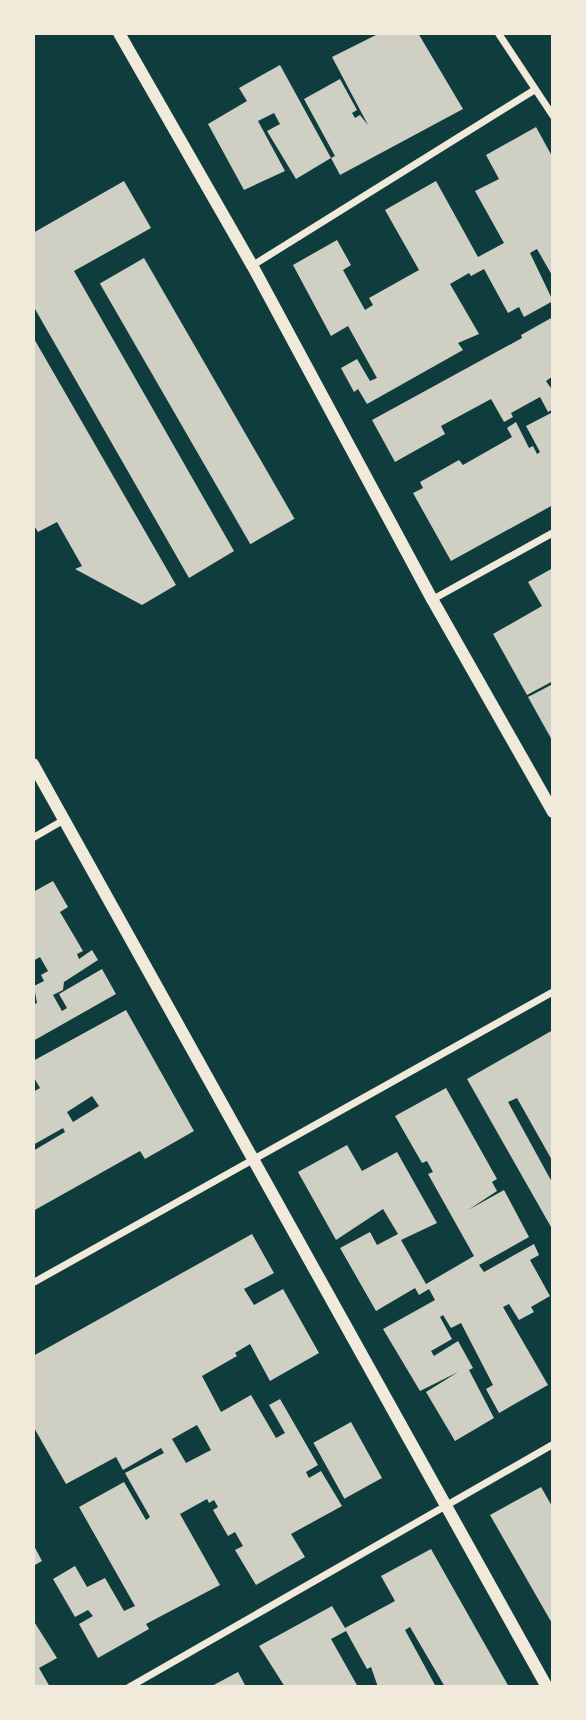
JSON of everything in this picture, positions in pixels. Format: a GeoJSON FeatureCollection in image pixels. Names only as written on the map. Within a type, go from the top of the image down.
{"type":"FeatureCollection","features":[{"type":"Feature","properties":{"kind":"street"},"geometry":{"type":"LineString","coordinates":[[119,33],[251,265],[432,599],[553,813]]}},
{"type":"Feature","properties":{"kind":"street"},"geometry":{"type":"LineString","coordinates":[[498,33],[553,116]]}},
{"type":"Feature","properties":{"kind":"street"},"geometry":{"type":"LineString","coordinates":[[251,265],[535,89]]}},
{"type":"Feature","properties":{"kind":"street"},"geometry":{"type":"LineString","coordinates":[[432,599],[553,532]]}},
{"type":"Feature","properties":{"kind":"street"},"geometry":{"type":"LineString","coordinates":[[33,764],[547,1687]]}},
{"type":"Feature","properties":{"kind":"street"},"geometry":{"type":"LineString","coordinates":[[33,836],[64,819]]}},
{"type":"Feature","properties":{"kind":"street"},"geometry":{"type":"LineString","coordinates":[[33,1282],[553,991]]}},
{"type":"Feature","properties":{"kind":"street"},"geometry":{"type":"LineString","coordinates":[[128,1687],[553,1444]]}},
{"type":"Feature","properties":{"kind":"building"},"geometry":{"type":"Polygon","coordinates":[[[380,33],[418,33],[463,109],[340,175],[331,158],[335,156],[304,99],[340,79],[357,110],[352,113],[355,118],[360,115],[368,125],[332,57],[380,33]]]}},
{"type":"Feature","properties":{"kind":"building"},"geometry":{"type":"Polygon","coordinates":[[[280,65],[331,158],[296,179],[267,131],[280,124],[274,113],[258,121],[285,171],[244,190],[208,124],[247,101],[239,88],[280,65]]]}},
{"type":"Feature","properties":{"kind":"building"},"geometry":{"type":"Polygon","coordinates":[[[536,127],[553,158],[553,277],[537,249],[530,253],[553,301],[524,317],[519,307],[508,313],[484,269],[471,276],[469,273],[450,284],[479,334],[458,343],[463,350],[367,404],[358,389],[354,392],[341,368],[357,359],[370,381],[377,378],[348,326],[331,336],[293,265],[337,240],[351,265],[343,270],[365,310],[373,305],[369,298],[419,270],[385,210],[436,181],[478,257],[504,243],[475,191],[499,179],[486,155],[536,127]]]}},
{"type":"Feature","properties":{"kind":"building"},"geometry":{"type":"Polygon","coordinates":[[[124,181],[151,228],[74,271],[234,551],[189,578],[35,309],[33,311],[33,233],[124,181]]]}},
{"type":"Feature","properties":{"kind":"building"},"geometry":{"type":"Polygon","coordinates":[[[144,258],[294,519],[250,544],[100,284],[144,258]]]}},
{"type":"Feature","properties":{"kind":"building"},"geometry":{"type":"Polygon","coordinates":[[[553,317],[553,376],[546,381],[553,391],[553,409],[548,412],[540,397],[511,413],[513,417],[504,422],[491,399],[441,426],[445,434],[395,462],[372,420],[522,338],[521,335],[553,317]]]}},
{"type":"Feature","properties":{"kind":"building"},"geometry":{"type":"Polygon","coordinates":[[[33,337],[176,585],[142,605],[75,569],[82,566],[57,522],[38,532],[33,524],[33,337]]]}},
{"type":"Feature","properties":{"kind":"building"},"geometry":{"type":"Polygon","coordinates":[[[553,412],[553,505],[451,561],[413,493],[423,488],[420,482],[459,460],[463,465],[512,437],[507,428],[516,422],[529,448],[533,446],[537,454],[540,452],[526,426],[553,412]]]}},
{"type":"Feature","properties":{"kind":"building"},"geometry":{"type":"Polygon","coordinates":[[[553,568],[553,681],[527,695],[493,634],[542,606],[528,582],[553,568]]]}},
{"type":"Feature","properties":{"kind":"building"},"geometry":{"type":"Polygon","coordinates":[[[551,685],[553,688],[553,742],[528,697],[551,685]]]}},
{"type":"Feature","properties":{"kind":"building"},"geometry":{"type":"Polygon","coordinates":[[[53,881],[68,907],[60,912],[83,951],[77,954],[79,959],[92,950],[98,960],[64,982],[63,990],[53,995],[62,1011],[67,1008],[59,994],[102,969],[116,994],[33,1041],[33,1005],[37,1003],[34,986],[44,981],[41,975],[48,971],[40,957],[33,961],[33,892],[53,881]]]}},
{"type":"Feature","properties":{"kind":"building"},"geometry":{"type":"Polygon","coordinates":[[[126,1010],[194,1131],[145,1159],[140,1151],[33,1211],[33,1151],[65,1132],[63,1128],[33,1145],[33,1092],[40,1088],[33,1076],[33,1061],[126,1010]],[[92,1096],[67,1112],[73,1122],[99,1106],[92,1096]]]}},
{"type":"Feature","properties":{"kind":"building"},"geometry":{"type":"Polygon","coordinates":[[[553,1030],[553,1162],[517,1098],[508,1102],[553,1184],[551,1227],[467,1079],[553,1030]]]}},
{"type":"Feature","properties":{"kind":"building"},"geometry":{"type":"Polygon","coordinates":[[[446,1088],[497,1179],[492,1182],[497,1191],[468,1210],[504,1190],[529,1237],[479,1265],[484,1272],[534,1244],[539,1255],[530,1260],[550,1296],[531,1307],[534,1312],[519,1320],[509,1304],[503,1307],[548,1385],[499,1413],[486,1389],[493,1385],[461,1323],[451,1328],[443,1315],[440,1317],[452,1339],[431,1351],[434,1356],[458,1341],[473,1368],[469,1370],[494,1418],[455,1441],[426,1392],[458,1372],[420,1391],[383,1329],[435,1300],[429,1289],[419,1295],[415,1288],[376,1311],[340,1248],[370,1232],[377,1245],[398,1234],[383,1209],[336,1240],[298,1172],[347,1145],[362,1171],[397,1152],[437,1223],[401,1240],[426,1284],[474,1256],[428,1174],[433,1172],[427,1161],[422,1163],[395,1116],[446,1088]]]}},
{"type":"Feature","properties":{"kind":"building"},"geometry":{"type":"Polygon","coordinates":[[[252,1234],[274,1273],[244,1289],[254,1305],[283,1289],[319,1353],[270,1381],[250,1344],[235,1353],[237,1356],[202,1376],[221,1412],[251,1395],[276,1438],[285,1433],[269,1405],[280,1399],[318,1465],[306,1472],[309,1478],[321,1471],[342,1506],[291,1534],[305,1557],[256,1585],[235,1550],[243,1546],[235,1532],[228,1536],[213,1510],[218,1507],[214,1500],[209,1503],[207,1499],[180,1514],[220,1585],[146,1624],[149,1629],[98,1658],[79,1624],[93,1616],[88,1610],[75,1617],[53,1579],[75,1566],[87,1587],[105,1578],[124,1611],[135,1606],[79,1507],[124,1482],[146,1520],[150,1517],[125,1473],[164,1453],[161,1448],[123,1470],[116,1457],[66,1484],[33,1426],[33,1356],[252,1234]],[[197,1425],[172,1439],[186,1463],[211,1450],[197,1425]]]}},
{"type":"Feature","properties":{"kind":"building"},"geometry":{"type":"Polygon","coordinates":[[[351,1422],[382,1478],[344,1499],[313,1443],[351,1422]]]}},
{"type":"Feature","properties":{"kind":"building"},"geometry":{"type":"Polygon","coordinates":[[[541,1487],[553,1508],[553,1625],[490,1515],[541,1487]]]}},
{"type":"Feature","properties":{"kind":"building"},"geometry":{"type":"Polygon","coordinates":[[[33,1544],[42,1561],[33,1566],[33,1544]]]}},
{"type":"Feature","properties":{"kind":"building"},"geometry":{"type":"Polygon","coordinates":[[[431,1549],[509,1687],[445,1687],[410,1627],[405,1630],[436,1687],[378,1687],[371,1667],[367,1669],[346,1631],[331,1639],[358,1687],[285,1687],[259,1646],[332,1606],[345,1628],[395,1601],[381,1576],[431,1549]]]}},
{"type":"Feature","properties":{"kind":"building"},"geometry":{"type":"Polygon","coordinates":[[[33,1620],[57,1658],[39,1668],[50,1687],[33,1687],[33,1620]]]}},
{"type":"Feature","properties":{"kind":"building"},"geometry":{"type":"Polygon","coordinates":[[[238,1672],[246,1687],[210,1687],[238,1672]]]}}]}
